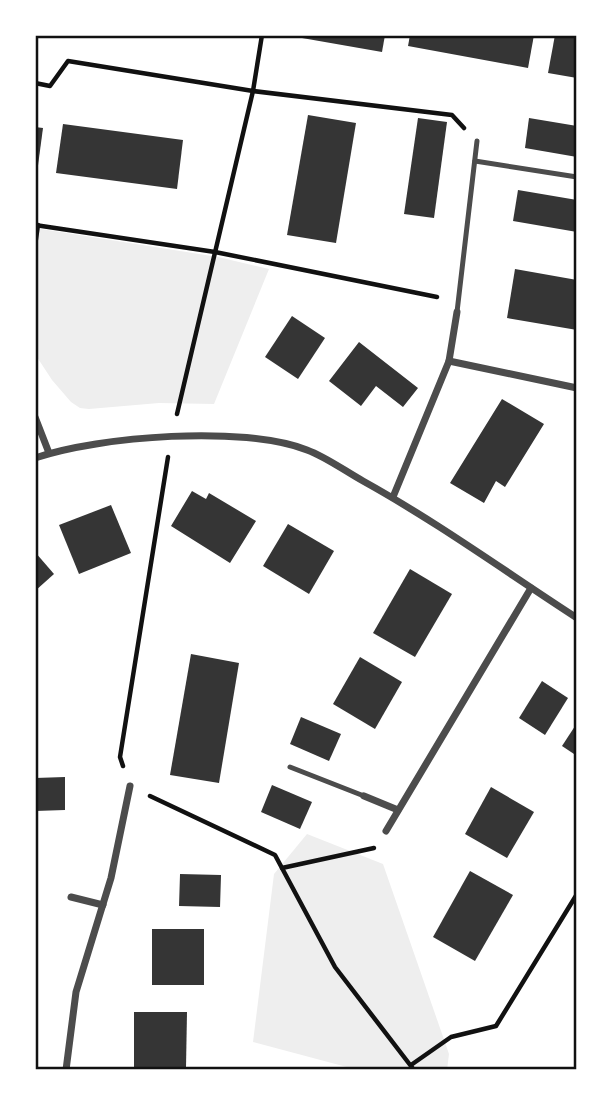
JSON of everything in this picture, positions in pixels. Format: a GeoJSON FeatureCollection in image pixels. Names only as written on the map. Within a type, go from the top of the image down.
{"type":"FeatureCollection","features":[{"type":"Feature","properties":{"kind":"street"},"geometry":{"type":"LineString","coordinates":[[393,497],[449,360],[457,312]]}},
{"type":"Feature","properties":{"kind":"street"},"geometry":{"type":"LineString","coordinates":[[449,360],[577,388]]}},
{"type":"Feature","properties":{"kind":"street"},"geometry":{"type":"LineString","coordinates":[[35,417],[49,453]]}},
{"type":"Feature","properties":{"kind":"street"},"geometry":{"type":"LineString","coordinates":[[35,458],[49,453],[126,440],[171,438],[244,436],[307,450],[393,497],[577,618]]}},
{"type":"Feature","properties":{"kind":"street"},"geometry":{"type":"LineString","coordinates":[[386,831],[531,588]]}},
{"type":"Feature","properties":{"kind":"street"},"geometry":{"type":"LineString","coordinates":[[66,1070],[76,992],[103,905],[130,786]]}},
{"type":"Feature","properties":{"kind":"street"},"geometry":{"type":"LineString","coordinates":[[363,796],[398,810]]}},
{"type":"Feature","properties":{"kind":"street"},"geometry":{"type":"LineString","coordinates":[[71,897],[103,905]]}},
{"type":"Feature","properties":{"kind":"lane"},"geometry":{"type":"LineString","coordinates":[[457,312],[477,141]]}},
{"type":"Feature","properties":{"kind":"lane"},"geometry":{"type":"LineString","coordinates":[[475,162],[577,177]]}},
{"type":"Feature","properties":{"kind":"lane"},"geometry":{"type":"LineString","coordinates":[[290,767],[363,796]]}},
{"type":"Feature","properties":{"kind":"path"},"geometry":{"type":"LineString","coordinates":[[262,35],[253,91],[171,438],[120,757],[130,786],[275,855],[335,967],[412,1068],[451,1037],[496,1026],[577,894]]}},
{"type":"Feature","properties":{"kind":"path"},"geometry":{"type":"LineString","coordinates":[[35,83],[50,86],[68,61],[253,91],[452,116],[477,141]]}},
{"type":"Feature","properties":{"kind":"path"},"geometry":{"type":"LineString","coordinates":[[35,246],[37,225],[215,253],[458,302]]}},
{"type":"Feature","properties":{"kind":"path"},"geometry":{"type":"LineString","coordinates":[[282,868],[377,848],[386,831]]}},
{"type":"Feature","properties":{"kind":"shaded area"},"geometry":{"type":"Polygon","coordinates":[[[35,228],[218,257],[269,269],[214,404],[159,403],[89,409],[80,408],[71,402],[35,354],[35,228]]]}},
{"type":"Feature","properties":{"kind":"shaded area"},"geometry":{"type":"Polygon","coordinates":[[[307,834],[383,864],[449,1054],[447,1070],[358,1070],[253,1042],[274,874],[307,834]]]}},
{"type":"Feature","properties":{"kind":"building"},"geometry":{"type":"Polygon","coordinates":[[[303,35],[385,35],[382,52],[302,38],[303,35]]]}},
{"type":"Feature","properties":{"kind":"building"},"geometry":{"type":"Polygon","coordinates":[[[410,35],[534,35],[528,68],[408,46],[410,35]]]}},
{"type":"Feature","properties":{"kind":"building"},"geometry":{"type":"Polygon","coordinates":[[[555,35],[577,35],[577,78],[548,73],[555,35]]]}},
{"type":"Feature","properties":{"kind":"building"},"geometry":{"type":"Polygon","coordinates":[[[308,115],[356,123],[336,243],[287,235],[308,115]]]}},
{"type":"Feature","properties":{"kind":"building"},"geometry":{"type":"Polygon","coordinates":[[[418,118],[447,122],[434,218],[404,214],[418,118]]]}},
{"type":"Feature","properties":{"kind":"building"},"geometry":{"type":"Polygon","coordinates":[[[529,118],[577,126],[577,157],[525,148],[529,118]]]}},
{"type":"Feature","properties":{"kind":"building"},"geometry":{"type":"Polygon","coordinates":[[[63,124],[183,140],[177,189],[56,173],[63,124]]]}},
{"type":"Feature","properties":{"kind":"building"},"geometry":{"type":"Polygon","coordinates":[[[35,127],[43,128],[37,173],[35,173],[35,127]]]}},
{"type":"Feature","properties":{"kind":"building"},"geometry":{"type":"Polygon","coordinates":[[[518,190],[577,200],[577,232],[513,221],[518,190]]]}},
{"type":"Feature","properties":{"kind":"building"},"geometry":{"type":"Polygon","coordinates":[[[515,269],[577,280],[577,330],[507,318],[515,269]]]}},
{"type":"Feature","properties":{"kind":"building"},"geometry":{"type":"Polygon","coordinates":[[[292,316],[325,338],[298,379],[265,357],[292,316]]]}},
{"type":"Feature","properties":{"kind":"building"},"geometry":{"type":"Polygon","coordinates":[[[359,342],[418,388],[403,407],[376,386],[361,406],[329,381],[359,342]]]}},
{"type":"Feature","properties":{"kind":"building"},"geometry":{"type":"Polygon","coordinates":[[[502,399],[544,424],[505,487],[496,481],[484,503],[450,483],[502,399]]]}},
{"type":"Feature","properties":{"kind":"building"},"geometry":{"type":"Polygon","coordinates":[[[192,491],[206,499],[209,493],[256,521],[230,563],[171,526],[192,491]]]}},
{"type":"Feature","properties":{"kind":"building"},"geometry":{"type":"Polygon","coordinates":[[[111,505],[131,553],[79,574],[59,525],[111,505]]]}},
{"type":"Feature","properties":{"kind":"building"},"geometry":{"type":"Polygon","coordinates":[[[288,524],[334,551],[309,594],[263,566],[288,524]]]}},
{"type":"Feature","properties":{"kind":"building"},"geometry":{"type":"Polygon","coordinates":[[[35,552],[54,574],[35,591],[35,552]]]}},
{"type":"Feature","properties":{"kind":"building"},"geometry":{"type":"Polygon","coordinates":[[[410,569],[452,594],[415,657],[373,633],[410,569]]]}},
{"type":"Feature","properties":{"kind":"building"},"geometry":{"type":"Polygon","coordinates":[[[191,654],[239,663],[219,783],[170,775],[191,654]]]}},
{"type":"Feature","properties":{"kind":"building"},"geometry":{"type":"Polygon","coordinates":[[[360,657],[402,682],[375,729],[333,704],[360,657]]]}},
{"type":"Feature","properties":{"kind":"building"},"geometry":{"type":"Polygon","coordinates":[[[542,681],[568,698],[545,735],[519,718],[542,681]]]}},
{"type":"Feature","properties":{"kind":"building"},"geometry":{"type":"Polygon","coordinates":[[[301,717],[341,734],[329,761],[290,744],[301,717]]]}},
{"type":"Feature","properties":{"kind":"building"},"geometry":{"type":"Polygon","coordinates":[[[577,723],[577,756],[562,746],[577,723]]]}},
{"type":"Feature","properties":{"kind":"building"},"geometry":{"type":"Polygon","coordinates":[[[65,777],[65,810],[35,811],[35,778],[65,777]]]}},
{"type":"Feature","properties":{"kind":"building"},"geometry":{"type":"Polygon","coordinates":[[[272,785],[312,802],[300,829],[261,812],[272,785]]]}},
{"type":"Feature","properties":{"kind":"building"},"geometry":{"type":"Polygon","coordinates":[[[491,787],[534,812],[507,858],[465,834],[491,787]]]}},
{"type":"Feature","properties":{"kind":"building"},"geometry":{"type":"Polygon","coordinates":[[[470,871],[513,895],[475,961],[433,937],[470,871]]]}},
{"type":"Feature","properties":{"kind":"building"},"geometry":{"type":"Polygon","coordinates":[[[180,874],[221,875],[220,907],[179,906],[180,874]]]}},
{"type":"Feature","properties":{"kind":"building"},"geometry":{"type":"Polygon","coordinates":[[[152,929],[204,929],[204,985],[152,985],[152,929]]]}},
{"type":"Feature","properties":{"kind":"building"},"geometry":{"type":"Polygon","coordinates":[[[134,1012],[187,1012],[186,1068],[134,1068],[134,1012]]]}}]}
